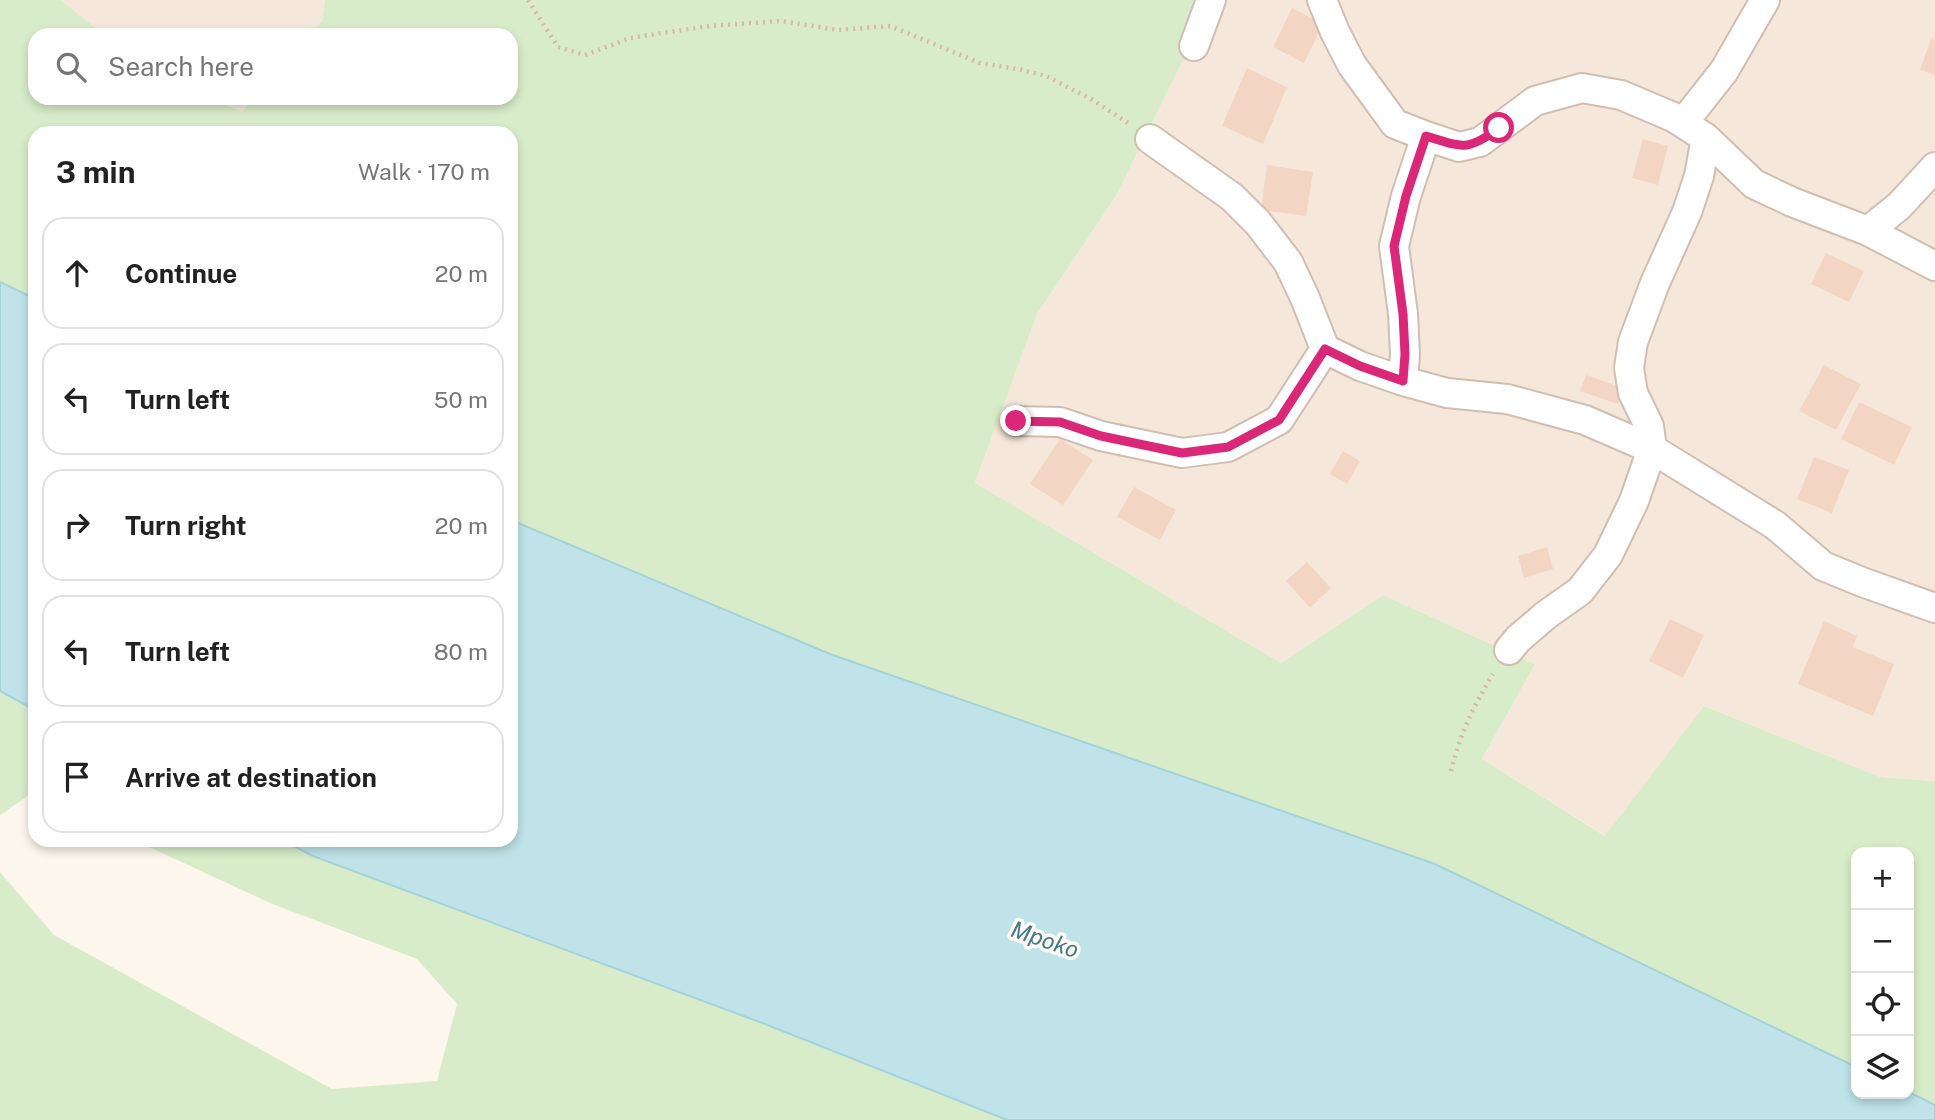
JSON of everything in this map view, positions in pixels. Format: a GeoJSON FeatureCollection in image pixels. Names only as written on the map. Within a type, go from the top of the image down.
{"type":"FeatureCollection","features":[{"type":"Feature","properties":{"kind":"street"},"geometry":{"type":"LineString","coordinates":[[1194,46],[1211,0]]}},
{"type":"Feature","properties":{"kind":"street"},"geometry":{"type":"LineString","coordinates":[[1322,0],[1352,65],[1395,124],[1459,146],[1480,142],[1535,101],[1582,88],[1621,95],[1673,117],[1694,130],[1754,184],[1792,202],[1868,231],[1935,266]]}},
{"type":"Feature","properties":{"kind":"street"},"geometry":{"type":"LineString","coordinates":[[1509,650],[1546,615],[1580,591],[1608,555],[1634,501],[1652,449],[1649,426],[1633,393],[1629,368],[1633,342],[1655,283],[1687,212],[1699,176],[1694,130],[1765,0]]}},
{"type":"Feature","properties":{"kind":"street"},"geometry":{"type":"LineString","coordinates":[[1403,381],[1403,314],[1394,246],[1406,196],[1426,136]]}},
{"type":"Feature","properties":{"kind":"street"},"geometry":{"type":"LineString","coordinates":[[1150,139],[1232,197],[1258,223],[1288,262],[1325,349],[1360,366],[1403,381],[1447,393],[1507,399],[1585,420],[1652,449],[1774,525],[1823,566],[1935,608]]}},
{"type":"Feature","properties":{"kind":"street"},"geometry":{"type":"LineString","coordinates":[[1868,231],[1899,206],[1935,167]]}},
{"type":"Feature","properties":{"kind":"street"},"geometry":{"type":"LineString","coordinates":[[1016,421],[1060,422],[1101,436],[1182,453],[1228,447],[1279,420],[1325,349]]}},
{"type":"Feature","properties":{"kind":"path"},"geometry":{"type":"LineString","coordinates":[[528,0],[558,47],[585,55],[630,38],[709,26],[781,21],[838,30],[890,26],[980,63],[1046,76],[1091,99],[1150,139]]}},
{"type":"Feature","properties":{"kind":"path"},"geometry":{"type":"LineString","coordinates":[[1451,771],[1458,743],[1472,710],[1509,650]]}},
{"type":"Feature","properties":{"kind":"shaded area"},"geometry":{"type":"Polygon","coordinates":[[[61,0],[325,0],[322,21],[316,28],[95,28],[61,0]]]}},
{"type":"Feature","properties":{"kind":"shaded area"},"geometry":{"type":"Polygon","coordinates":[[[1213,0],[1935,0],[1935,781],[1880,777],[1704,706],[1606,836],[1482,759],[1535,664],[1383,595],[1281,663],[975,483],[1037,314],[1116,196],[1213,0]]]}},
{"type":"Feature","properties":{"kind":"shaded area"},"geometry":{"type":"Polygon","coordinates":[[[225,105],[248,105],[242,113],[225,105]]]}},
{"type":"Feature","properties":{"kind":"green space"},"geometry":{"type":"Polygon","coordinates":[[[0,0],[61,0],[95,28],[28,28],[28,105],[226,105],[242,112],[248,105],[518,105],[518,28],[316,28],[322,21],[325,0],[1213,0],[1116,196],[1037,314],[975,483],[1281,663],[1383,595],[1535,664],[1482,759],[1605,836],[1704,706],[1880,777],[1935,781],[1935,1105],[1914,1094],[1914,847],[1851,847],[1851,1065],[1435,864],[830,654],[518,523],[518,126],[28,126],[28,296],[2,283],[0,0]]]}},
{"type":"Feature","properties":{"kind":"green space"},"geometry":{"type":"Polygon","coordinates":[[[0,691],[28,706],[28,796],[0,815],[0,691]]]}},
{"type":"Feature","properties":{"kind":"green space"},"geometry":{"type":"Polygon","coordinates":[[[149,847],[296,847],[313,856],[765,1024],[1007,1120],[0,1120],[0,872],[54,935],[332,1089],[437,1081],[457,1004],[417,959],[270,903],[149,847]]]}},
{"type":"Feature","properties":{"kind":"water"},"geometry":{"type":"Polygon","coordinates":[[[0,282],[28,296],[28,706],[0,691],[0,282]]]}},
{"type":"Feature","properties":{"kind":"water","name":"Mpoko"},"geometry":{"type":"Polygon","coordinates":[[[518,523],[830,654],[1435,864],[1851,1065],[1851,1099],[1914,1099],[1914,1094],[1935,1105],[1935,1120],[1007,1120],[765,1024],[313,856],[296,847],[518,847],[518,523]]]}},
{"type":"Feature","properties":{"kind":"building"},"geometry":{"type":"Polygon","coordinates":[[[1292,8],[1323,24],[1304,63],[1273,47],[1292,8]]]}},
{"type":"Feature","properties":{"kind":"building"},"geometry":{"type":"Polygon","coordinates":[[[1931,39],[1935,41],[1935,75],[1920,70],[1931,39]]]}},
{"type":"Feature","properties":{"kind":"building"},"geometry":{"type":"Polygon","coordinates":[[[1247,68],[1287,87],[1263,144],[1222,126],[1247,68]]]}},
{"type":"Feature","properties":{"kind":"building"},"geometry":{"type":"Polygon","coordinates":[[[1643,139],[1668,146],[1658,185],[1632,178],[1643,139]]]}},
{"type":"Feature","properties":{"kind":"building"},"geometry":{"type":"Polygon","coordinates":[[[1267,165],[1313,172],[1306,216],[1261,210],[1267,165]]]}},
{"type":"Feature","properties":{"kind":"building"},"geometry":{"type":"Polygon","coordinates":[[[1826,253],[1864,271],[1849,302],[1811,284],[1826,253]]]}},
{"type":"Feature","properties":{"kind":"building"},"geometry":{"type":"Polygon","coordinates":[[[1824,365],[1861,384],[1836,430],[1799,411],[1824,365]]]}},
{"type":"Feature","properties":{"kind":"building"},"geometry":{"type":"Polygon","coordinates":[[[1586,375],[1623,388],[1618,404],[1580,391],[1586,375]]]}},
{"type":"Feature","properties":{"kind":"building"},"geometry":{"type":"Polygon","coordinates":[[[1859,402],[1912,427],[1894,465],[1841,439],[1859,402]]]}},
{"type":"Feature","properties":{"kind":"building"},"geometry":{"type":"Polygon","coordinates":[[[1060,439],[1093,460],[1063,505],[1030,484],[1060,439]]]}},
{"type":"Feature","properties":{"kind":"building"},"geometry":{"type":"Polygon","coordinates":[[[1343,451],[1360,461],[1347,484],[1330,474],[1343,451]]]}},
{"type":"Feature","properties":{"kind":"building"},"geometry":{"type":"Polygon","coordinates":[[[1814,457],[1849,470],[1832,513],[1797,499],[1814,457]]]}},
{"type":"Feature","properties":{"kind":"building"},"geometry":{"type":"Polygon","coordinates":[[[1134,487],[1176,510],[1160,540],[1117,517],[1134,487]]]}},
{"type":"Feature","properties":{"kind":"building"},"geometry":{"type":"Polygon","coordinates":[[[1547,547],[1553,569],[1524,578],[1518,556],[1547,547]]]}},
{"type":"Feature","properties":{"kind":"building"},"geometry":{"type":"Polygon","coordinates":[[[1307,562],[1331,588],[1310,608],[1286,581],[1307,562]]]}},
{"type":"Feature","properties":{"kind":"building"},"geometry":{"type":"Polygon","coordinates":[[[1670,619],[1704,635],[1683,678],[1649,661],[1670,619]]]}},
{"type":"Feature","properties":{"kind":"building"},"geometry":{"type":"Polygon","coordinates":[[[1824,621],[1857,636],[1853,647],[1894,664],[1873,716],[1798,684],[1824,621]]]}},
{"type":"Feature","properties":{"kind":"route"},"geometry":{"type":"LineString","coordinates":[[1016,421],[1060,422],[1101,436],[1182,453],[1228,447],[1279,420],[1325,349],[1360,366],[1403,381],[1403,314],[1394,246],[1406,196],[1426,136],[1459,146],[1480,142],[1499,128]]}}]}
